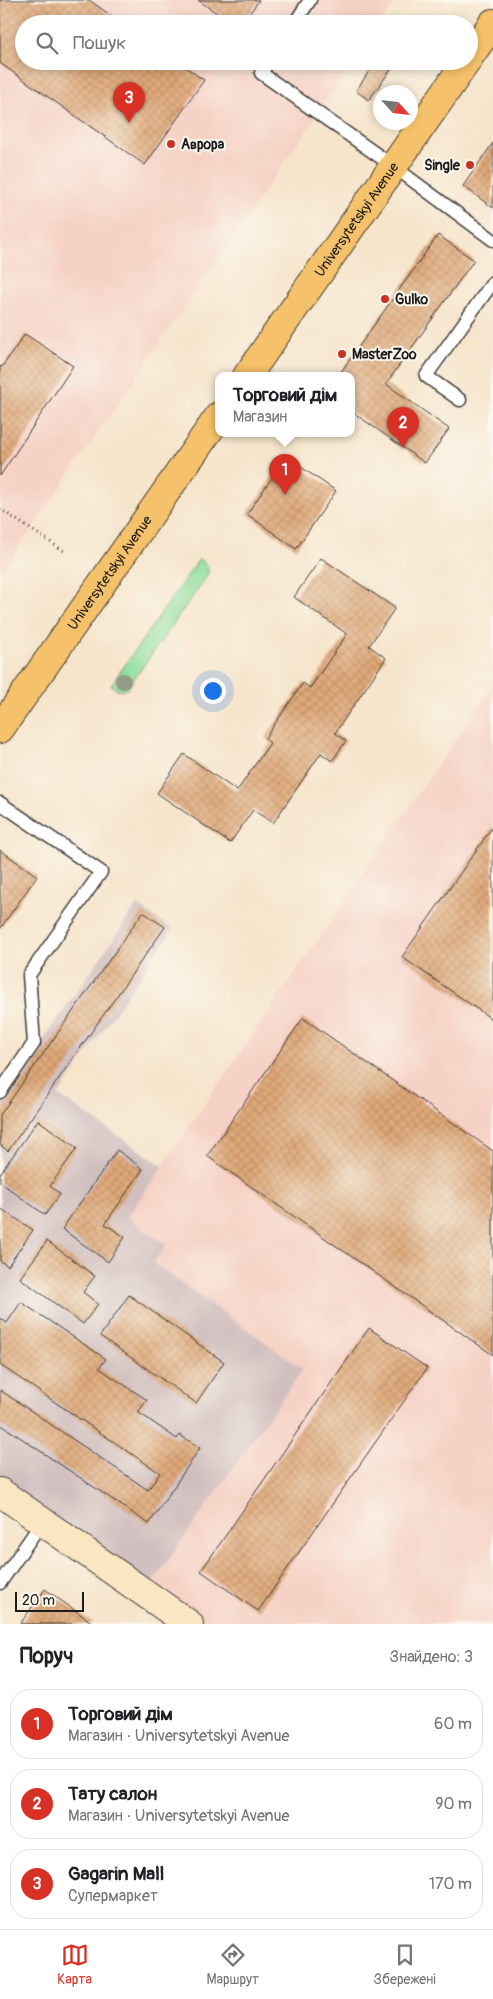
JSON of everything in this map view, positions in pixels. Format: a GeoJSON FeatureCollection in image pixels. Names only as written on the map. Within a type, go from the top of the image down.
{"type":"FeatureCollection","features":[{"type":"Feature","properties":{"kind":"main road"},"geometry":{"type":"LineString","coordinates":[[478,45],[493,24]]}},
{"type":"Feature","properties":{"kind":"main road","name":"Universytetskyi Avenue"},"geometry":{"type":"LineString","coordinates":[[249,372],[461,70]]}},
{"type":"Feature","properties":{"kind":"main road","name":"Universytetskyi Avenue"},"geometry":{"type":"LineString","coordinates":[[0,729],[215,422]]}},
{"type":"Feature","properties":{"kind":"street"},"geometry":{"type":"LineString","coordinates":[[0,1492],[189,1624]]}},
{"type":"Feature","properties":{"kind":"lane"},"geometry":{"type":"LineString","coordinates":[[300,15],[310,0]]}},
{"type":"Feature","properties":{"kind":"lane"},"geometry":{"type":"LineString","coordinates":[[262,70],[260,73],[393,166],[493,240]]}},
{"type":"Feature","properties":{"kind":"lane"},"geometry":{"type":"LineString","coordinates":[[460,400],[426,376],[493,282]]}},
{"type":"Feature","properties":{"kind":"lane"},"geometry":{"type":"LineString","coordinates":[[0,803],[101,872],[30,975],[34,1043],[0,1092]]}},
{"type":"Feature","properties":{"kind":"lane"},"geometry":{"type":"LineString","coordinates":[[0,1583],[42,1522]]}},
{"type":"Feature","properties":{"kind":"path"},"geometry":{"type":"LineString","coordinates":[[0,509],[64,551]]}},
{"type":"Feature","properties":{"kind":"shaded area"},"geometry":{"type":"Polygon","coordinates":[[[0,0],[397,0],[386,15],[15,15],[15,70],[348,70],[0,575],[0,0]]]}},
{"type":"Feature","properties":{"kind":"shaded area"},"geometry":{"type":"Polygon","coordinates":[[[493,685],[493,1624],[189,1624],[145,1593],[303,1369],[153,1263],[127,1217],[493,685]]]}},
{"type":"Feature","properties":{"kind":"shaded area"},"geometry":{"type":"Polygon","coordinates":[[[137,905],[173,929],[58,1095],[163,1166],[127,1217],[166,1245],[153,1263],[303,1369],[145,1593],[0,1492],[0,1102],[137,905]]]}},
{"type":"Feature","properties":{"kind":"green space"},"geometry":{"type":"Polygon","coordinates":[[[199,559],[207,566],[207,576],[127,689],[118,690],[111,685],[199,559]]]}},
{"type":"Feature","properties":{"kind":"building"},"geometry":{"type":"Polygon","coordinates":[[[0,0],[89,0],[110,15],[15,15],[15,70],[190,70],[204,80],[145,165],[0,63],[0,0]]]}},
{"type":"Feature","properties":{"kind":"building"},"geometry":{"type":"Polygon","coordinates":[[[198,0],[259,0],[248,15],[219,15],[198,0]]]}},
{"type":"Feature","properties":{"kind":"building"},"geometry":{"type":"Polygon","coordinates":[[[370,70],[391,70],[380,85],[373,85],[373,94],[369,100],[356,91],[370,70]]]}},
{"type":"Feature","properties":{"kind":"building"},"geometry":{"type":"Polygon","coordinates":[[[493,143],[493,208],[463,186],[493,143]]]}},
{"type":"Feature","properties":{"kind":"building"},"geometry":{"type":"Polygon","coordinates":[[[438,235],[474,260],[386,384],[449,429],[425,463],[355,414],[355,372],[341,372],[438,235]]]}},
{"type":"Feature","properties":{"kind":"building"},"geometry":{"type":"Polygon","coordinates":[[[25,334],[73,366],[0,476],[0,366],[2,367],[25,334]]]}},
{"type":"Feature","properties":{"kind":"building"},"geometry":{"type":"Polygon","coordinates":[[[286,457],[336,491],[296,549],[247,514],[286,457]]]}},
{"type":"Feature","properties":{"kind":"building"},"geometry":{"type":"Polygon","coordinates":[[[321,558],[395,608],[369,646],[386,658],[335,733],[346,741],[332,761],[321,753],[273,823],[253,810],[230,843],[157,793],[184,754],[237,791],[270,743],[265,738],[303,683],[310,688],[347,634],[294,597],[321,558]]]}},
{"type":"Feature","properties":{"kind":"building"},"geometry":{"type":"Polygon","coordinates":[[[493,826],[493,1020],[402,957],[493,826]]]}},
{"type":"Feature","properties":{"kind":"building"},"geometry":{"type":"Polygon","coordinates":[[[0,850],[37,876],[0,929],[0,850]]]}},
{"type":"Feature","properties":{"kind":"building"},"geometry":{"type":"Polygon","coordinates":[[[143,912],[165,927],[8,1151],[0,1145],[0,1115],[143,912]]]}},
{"type":"Feature","properties":{"kind":"building"},"geometry":{"type":"Polygon","coordinates":[[[303,1018],[493,1151],[493,1355],[207,1156],[303,1018]]]}},
{"type":"Feature","properties":{"kind":"building"},"geometry":{"type":"Polygon","coordinates":[[[38,1120],[77,1148],[50,1186],[60,1194],[45,1215],[0,1182],[0,1174],[38,1120]]]}},
{"type":"Feature","properties":{"kind":"building"},"geometry":{"type":"Polygon","coordinates":[[[117,1150],[143,1169],[105,1224],[125,1237],[108,1262],[62,1229],[117,1150]]]}},
{"type":"Feature","properties":{"kind":"building"},"geometry":{"type":"Polygon","coordinates":[[[0,1208],[33,1230],[8,1266],[0,1261],[0,1208]]]}},
{"type":"Feature","properties":{"kind":"building"},"geometry":{"type":"Polygon","coordinates":[[[47,1241],[95,1276],[83,1292],[98,1304],[83,1324],[20,1278],[47,1241]]]}},
{"type":"Feature","properties":{"kind":"building"},"geometry":{"type":"Polygon","coordinates":[[[129,1295],[224,1362],[196,1403],[100,1336],[129,1295]]]}},
{"type":"Feature","properties":{"kind":"building"},"geometry":{"type":"Polygon","coordinates":[[[21,1302],[106,1359],[99,1368],[147,1400],[138,1412],[177,1439],[180,1435],[200,1448],[149,1524],[0,1424],[0,1390],[148,1490],[160,1473],[0,1365],[0,1318],[7,1323],[21,1302]]]}},
{"type":"Feature","properties":{"kind":"building"},"geometry":{"type":"Polygon","coordinates":[[[369,1328],[427,1368],[258,1611],[201,1571],[369,1328]]]}},
{"type":"Feature","properties":{"kind":"building"},"geometry":{"type":"Polygon","coordinates":[[[45,1589],[94,1624],[20,1624],[45,1589]]]}},
{"type":"Feature","properties":{"kind":"place","name":"Gagarin Mall"},"geometry":{"type":"Point","coordinates":[129,123]}},
{"type":"Feature","properties":{"kind":"place","name":"Аврора"},"geometry":{"type":"Point","coordinates":[171,144]}},
{"type":"Feature","properties":{"kind":"place","name":"Single"},"geometry":{"type":"Point","coordinates":[470,165]}},
{"type":"Feature","properties":{"kind":"place","name":"Gulko"},"geometry":{"type":"Point","coordinates":[385,299]}},
{"type":"Feature","properties":{"kind":"place","name":"MasterZoo"},"geometry":{"type":"Point","coordinates":[342,354]}},
{"type":"Feature","properties":{"kind":"place","name":"Тату салон"},"geometry":{"type":"Point","coordinates":[403,448]}},
{"type":"Feature","properties":{"kind":"place","name":"Торговий дім"},"geometry":{"type":"Point","coordinates":[285,495]}}]}
